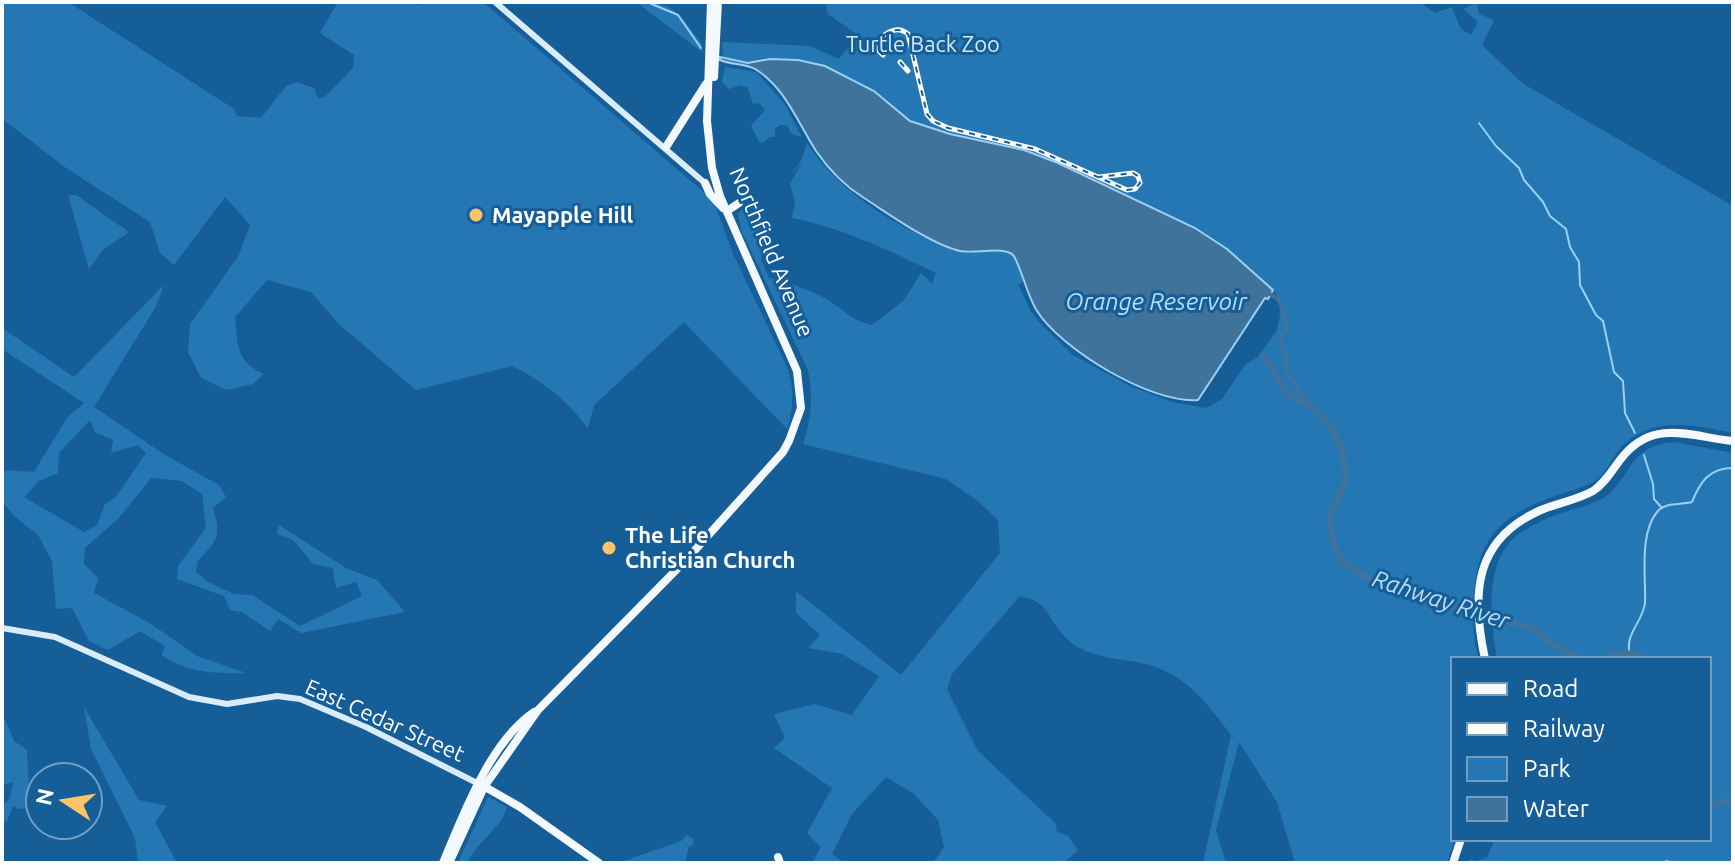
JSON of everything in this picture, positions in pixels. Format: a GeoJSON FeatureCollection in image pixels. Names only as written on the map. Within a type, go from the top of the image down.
{"type":"FeatureCollection","features":[{"type":"Feature","properties":{"kind":"main road"},"geometry":{"type":"LineString","coordinates":[[495,2],[723,197]]}},
{"type":"Feature","properties":{"kind":"main road","name":"Northfield Avenue"},"geometry":{"type":"LineString","coordinates":[[710,90],[711,2]]}},
{"type":"Feature","properties":{"kind":"main road","name":"Northfield Avenue"},"geometry":{"type":"LineString","coordinates":[[538,710],[747,494],[789,441],[798,419],[801,394],[797,371],[723,197],[709,149],[710,90],[718,2]]}},
{"type":"Feature","properties":{"kind":"main road"},"geometry":{"type":"LineString","coordinates":[[666,147],[708,80]]}},
{"type":"Feature","properties":{"kind":"main road"},"geometry":{"type":"LineString","coordinates":[[705,183],[710,194],[729,211],[739,203]]}},
{"type":"Feature","properties":{"kind":"main road"},"geometry":{"type":"LineString","coordinates":[[1487,657],[1481,608],[1489,566],[1494,553],[1510,532],[1544,513],[1591,497],[1644,443],[1666,435],[1677,435],[1733,443]]}},
{"type":"Feature","properties":{"kind":"main road","name":"East Cedar Street"},"geometry":{"type":"LineString","coordinates":[[2,628],[55,637],[91,651],[168,690],[201,700],[227,704],[277,696],[300,699],[366,727],[481,785],[520,807],[599,863]]}},
{"type":"Feature","properties":{"kind":"main road"},"geometry":{"type":"LineString","coordinates":[[443,863],[501,748],[538,710]]}},
{"type":"Feature","properties":{"kind":"main road"},"geometry":{"type":"LineString","coordinates":[[449,863],[481,785],[532,722],[538,710]]}},
{"type":"Feature","properties":{"kind":"main road"},"geometry":{"type":"LineString","coordinates":[[516,740],[515,737],[527,723],[526,719]]}},
{"type":"Feature","properties":{"kind":"main road"},"geometry":{"type":"LineString","coordinates":[[1456,863],[1463,841]]}},
{"type":"Feature","properties":{"kind":"green space"},"geometry":{"type":"Polygon","coordinates":[[[2,2],[68,2],[234,109],[237,116],[261,118],[286,86],[296,82],[314,88],[318,98],[325,97],[353,68],[354,55],[320,33],[338,2],[406,2],[418,5],[423,2],[483,2],[713,200],[734,256],[788,369],[792,399],[787,429],[684,322],[594,405],[588,428],[554,392],[512,366],[416,390],[339,324],[311,292],[267,280],[235,317],[238,345],[243,358],[264,374],[253,384],[226,390],[201,378],[188,352],[190,324],[239,255],[250,225],[225,197],[174,265],[160,253],[150,222],[66,168],[5,121],[2,123],[2,2]]]}},
{"type":"Feature","properties":{"kind":"green space"},"geometry":{"type":"Polygon","coordinates":[[[636,2],[660,4],[676,12],[702,44],[702,52],[636,2]]]}},
{"type":"Feature","properties":{"kind":"green space","name":"Turtle Back Zoo"},"geometry":{"type":"Polygon","coordinates":[[[825,2],[1419,2],[1435,13],[1452,7],[1461,29],[1471,35],[1478,22],[1463,9],[1477,2],[1479,14],[1494,20],[1482,45],[1522,83],[1733,206],[1733,433],[1676,425],[1649,429],[1623,445],[1593,482],[1519,512],[1506,521],[1487,543],[1474,592],[1474,635],[1478,657],[1451,657],[1451,841],[1454,841],[1447,863],[1295,863],[1277,802],[1239,742],[1216,830],[1226,863],[1203,863],[1231,735],[1196,693],[1175,676],[1149,665],[1104,657],[1078,647],[1064,636],[1042,606],[1020,596],[952,674],[947,689],[978,751],[1055,823],[1057,832],[1068,836],[1078,850],[1064,863],[933,863],[944,847],[938,820],[914,794],[886,777],[852,814],[832,854],[844,863],[812,863],[821,847],[807,833],[832,788],[774,748],[785,738],[774,714],[815,704],[852,715],[879,676],[842,654],[808,648],[820,635],[796,613],[796,591],[901,675],[1000,553],[998,520],[978,501],[946,479],[803,444],[811,407],[808,370],[741,230],[738,214],[743,209],[772,221],[764,230],[768,238],[761,259],[769,278],[819,295],[860,321],[872,325],[904,300],[921,273],[932,284],[936,273],[848,234],[792,218],[795,202],[790,184],[802,162],[791,175],[802,159],[807,143],[837,179],[898,224],[963,251],[1001,250],[1012,253],[1018,262],[1023,282],[1018,284],[1030,310],[1073,355],[1130,386],[1172,402],[1206,408],[1222,399],[1245,365],[1258,357],[1277,330],[1280,316],[1279,298],[1273,290],[1227,249],[1195,228],[1058,163],[1024,150],[950,134],[910,121],[874,91],[825,66],[798,60],[770,59],[748,63],[723,58],[722,42],[810,46],[839,59],[858,35],[828,14],[825,2]]]}},
{"type":"Feature","properties":{"kind":"green space"},"geometry":{"type":"Polygon","coordinates":[[[725,67],[756,72],[784,103],[802,137],[792,134],[787,125],[780,125],[775,129],[775,137],[759,142],[751,126],[765,110],[759,103],[753,104],[748,88],[741,85],[729,89],[722,82],[725,67]]]}},
{"type":"Feature","properties":{"kind":"green space"},"geometry":{"type":"Polygon","coordinates":[[[68,195],[76,195],[129,232],[103,250],[89,269],[68,195]]]}},
{"type":"Feature","properties":{"kind":"green space"},"geometry":{"type":"Polygon","coordinates":[[[164,285],[155,308],[94,407],[162,453],[219,485],[226,497],[213,508],[216,538],[197,562],[196,572],[208,582],[234,594],[252,595],[300,626],[362,596],[356,582],[336,588],[333,568],[313,564],[293,540],[277,534],[279,525],[346,568],[377,580],[405,612],[301,633],[278,619],[270,631],[242,612],[230,610],[224,596],[177,579],[178,566],[206,528],[202,494],[182,481],[151,478],[119,518],[85,548],[84,564],[98,578],[94,593],[151,624],[197,656],[246,673],[213,672],[182,666],[162,655],[165,646],[140,631],[108,650],[89,641],[72,608],[56,609],[52,561],[38,535],[13,515],[2,501],[2,470],[34,472],[67,418],[84,403],[2,349],[2,328],[74,377],[164,285]],[[90,420],[59,453],[58,473],[39,481],[24,497],[84,532],[97,525],[105,504],[115,498],[146,453],[138,445],[111,453],[113,440],[95,432],[90,420]]]}},
{"type":"Feature","properties":{"kind":"green space"},"geometry":{"type":"Polygon","coordinates":[[[1674,442],[1733,453],[1733,863],[1468,863],[1470,859],[1477,861],[1487,857],[1494,841],[1711,841],[1711,657],[1497,657],[1493,581],[1502,553],[1511,541],[1542,521],[1605,497],[1643,452],[1674,442]]]}},
{"type":"Feature","properties":{"kind":"green space"},"geometry":{"type":"Polygon","coordinates":[[[84,707],[139,800],[167,806],[155,822],[176,861],[174,863],[138,863],[135,838],[104,775],[104,761],[97,761],[91,749],[84,707]]]}},
{"type":"Feature","properties":{"kind":"green space"},"geometry":{"type":"Polygon","coordinates":[[[2,712],[14,741],[27,750],[28,761],[24,761],[24,808],[13,806],[7,821],[2,822],[2,806],[10,798],[13,782],[5,785],[2,782],[2,712]]]}},
{"type":"Feature","properties":{"kind":"green space"},"geometry":{"type":"Polygon","coordinates":[[[488,797],[507,807],[504,815],[468,863],[458,863],[488,797]]]}},
{"type":"Feature","properties":{"kind":"green space"},"geometry":{"type":"Polygon","coordinates":[[[687,835],[694,840],[689,846],[685,863],[618,863],[681,841],[687,835]]]}},
{"type":"Feature","properties":{"kind":"water","name":"Orange Reservoir"},"geometry":{"type":"Polygon","coordinates":[[[720,57],[748,63],[770,59],[798,60],[825,66],[874,91],[910,121],[950,134],[1024,150],[1058,163],[1195,228],[1227,249],[1273,290],[1198,400],[1179,399],[1133,384],[1086,357],[1049,326],[1037,311],[1013,255],[1003,251],[966,252],[949,248],[857,193],[821,158],[775,85],[755,69],[724,62],[720,57]]]}},
{"type":"Feature","properties":{"kind":"waterway","name":"Rahway River"},"geometry":{"type":"LineString","coordinates":[[647,2],[678,15],[701,48]]}},
{"type":"Feature","properties":{"kind":"waterway"},"geometry":{"type":"LineString","coordinates":[[1479,123],[1496,146],[1519,168],[1550,216],[1566,229],[1570,247],[1579,262],[1580,285],[1596,315],[1603,321],[1614,372],[1623,381],[1625,413],[1635,433]]}},
{"type":"Feature","properties":{"kind":"waterway"},"geometry":{"type":"LineString","coordinates":[[1270,294],[1278,299],[1284,310],[1286,329],[1281,344],[1286,356],[1287,373],[1311,408]]}},
{"type":"Feature","properties":{"kind":"waterway","name":"Rahway River"},"geometry":{"type":"LineString","coordinates":[[1262,355],[1285,391],[1322,416],[1338,442],[1345,481],[1330,523],[1338,555],[1349,567],[1395,589],[1532,628],[1556,646],[1578,657]]}},
{"type":"Feature","properties":{"kind":"waterway"},"geometry":{"type":"LineString","coordinates":[[1644,455],[1654,499],[1662,508]]}},
{"type":"Feature","properties":{"kind":"waterway"},"geometry":{"type":"LineString","coordinates":[[1630,654],[1630,640],[1645,603],[1644,569],[1651,521],[1664,507],[1692,502],[1702,482],[1712,473],[1733,468]]}},
{"type":"Feature","properties":{"kind":"waterway","name":"Rahway River"},"geometry":{"type":"LineString","coordinates":[[1609,657],[1626,653],[1642,657]]}},
{"type":"Feature","properties":{"kind":"waterway","name":"Rahway River"},"geometry":{"type":"LineString","coordinates":[[1711,806],[1733,800]]}},
{"type":"Feature","properties":{"kind":"waterway"},"geometry":{"type":"LineString","coordinates":[[1733,835],[1733,841]]}},
{"type":"Feature","properties":{"kind":"waterway"},"geometry":{"type":"LineString","coordinates":[[1664,863],[1675,863]]}},
{"type":"Feature","properties":{"kind":"railway"},"geometry":{"type":"LineString","coordinates":[[883,55],[877,49],[885,35],[893,30],[908,34],[927,114],[933,121],[948,128],[1035,149],[1127,190],[1135,189],[1140,183],[1133,173],[1099,177]]}},
{"type":"Feature","properties":{"kind":"railway"},"geometry":{"type":"LineString","coordinates":[[900,62],[908,71]]}},
{"type":"Feature","properties":{"kind":"place","name":"Mayapple Hill"},"geometry":{"type":"Point","coordinates":[476,215]}},
{"type":"Feature","properties":{"kind":"place","name":"The Life Christian Church"},"geometry":{"type":"Point","coordinates":[609,548]}}]}
